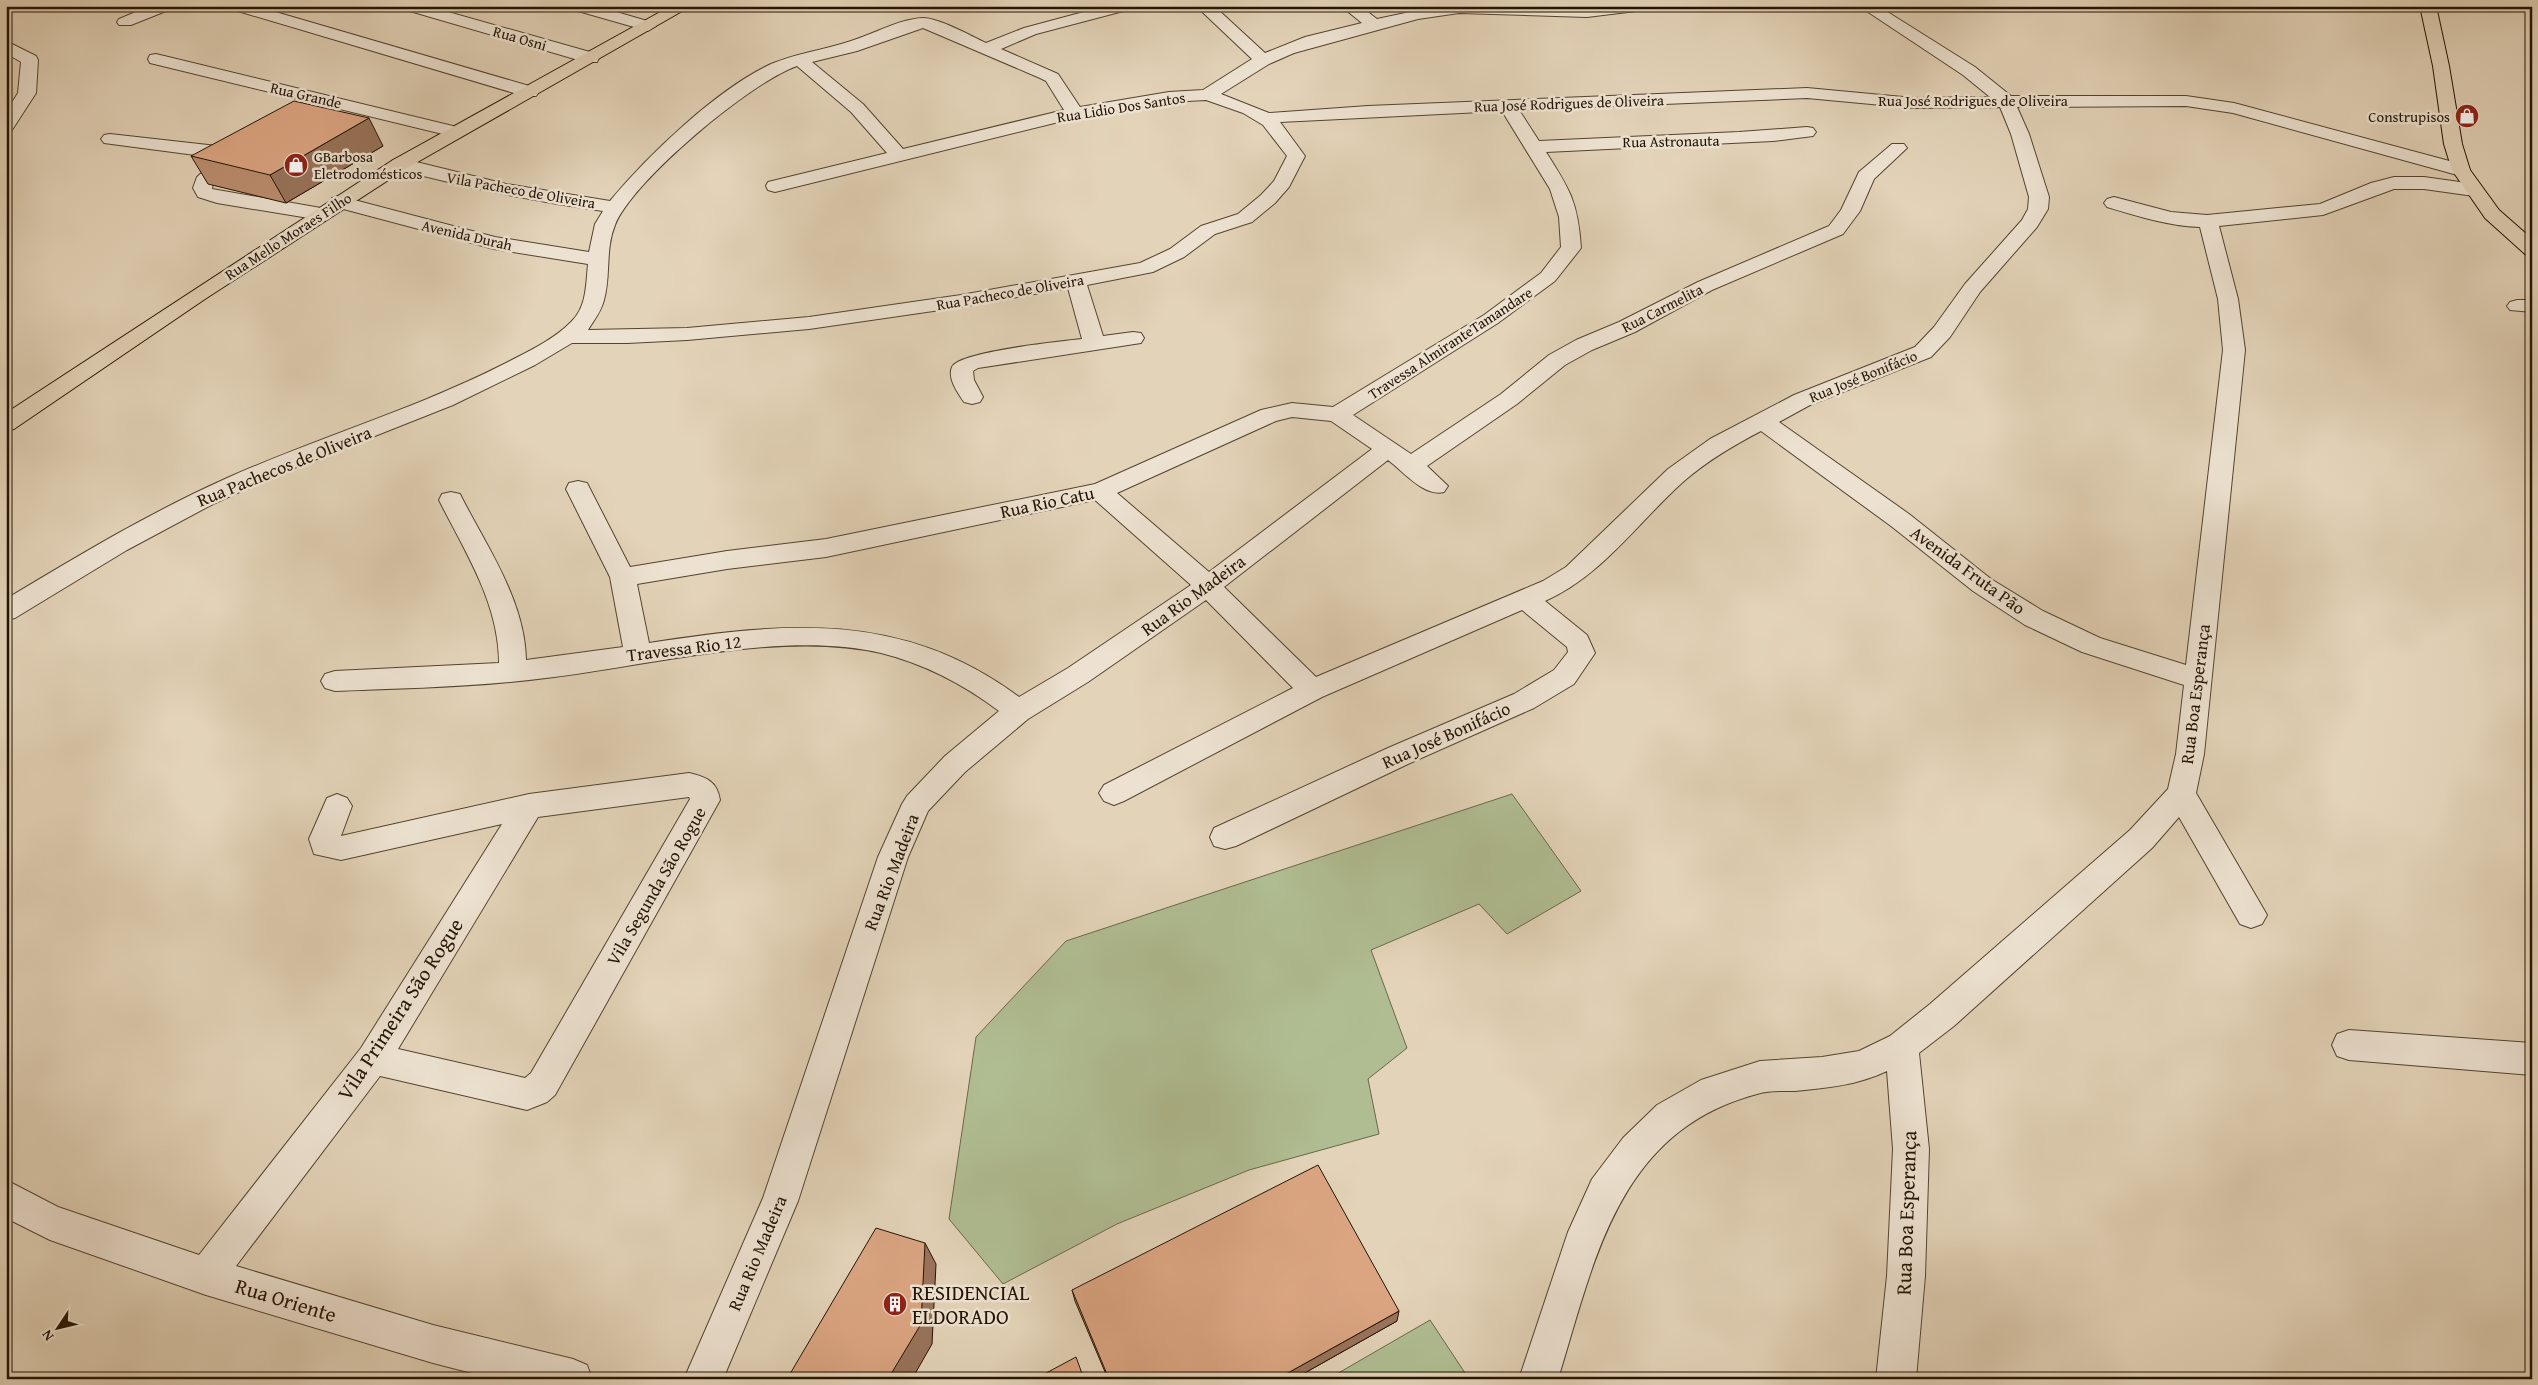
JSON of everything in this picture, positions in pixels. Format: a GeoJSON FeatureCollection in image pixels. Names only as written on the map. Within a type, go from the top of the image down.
{"type":"FeatureCollection","features":[{"type":"Feature","properties":{"kind":"main road","name":"Rua Mello Moraes Filho"},"geometry":{"type":"LineString","coordinates":[[6,424],[339,202],[400,164],[683,6]]}},
{"type":"Feature","properties":{"kind":"main road"},"geometry":{"type":"LineString","coordinates":[[2428,6],[2441,66],[2453,144],[2461,170],[2492,214],[2532,250]]}},
{"type":"Feature","properties":{"kind":"street"},"geometry":{"type":"LineString","coordinates":[[124,22],[165,6]]}},
{"type":"Feature","properties":{"kind":"street"},"geometry":{"type":"LineString","coordinates":[[237,6],[530,92]]}},
{"type":"Feature","properties":{"kind":"street","name":"Rua Osni"},"geometry":{"type":"LineString","coordinates":[[409,6],[591,58]]}},
{"type":"Feature","properties":{"kind":"street"},"geometry":{"type":"LineString","coordinates":[[577,6],[648,26]]}},
{"type":"Feature","properties":{"kind":"street"},"geometry":{"type":"LineString","coordinates":[[986,49],[1030,31],[1125,6]]}},
{"type":"Feature","properties":{"kind":"street"},"geometry":{"type":"LineString","coordinates":[[1204,6],[1263,60]]}},
{"type":"Feature","properties":{"kind":"street"},"geometry":{"type":"LineString","coordinates":[[1349,6],[1373,24]]}},
{"type":"Feature","properties":{"kind":"street","name":"Rua Lidio Dos Santos"},"geometry":{"type":"LineString","coordinates":[[775,186],[1075,112],[1169,97],[1207,95],[1263,60],[1311,41],[1418,14],[1459,8],[1587,12],[1636,6]]}},
{"type":"Feature","properties":{"kind":"street","name":"Rua José Bonifácio"},"geometry":{"type":"LineString","coordinates":[[1114,793],[1312,690],[1552,587],[1575,574],[1676,475],[1718,444],[1761,420],[1810,397],[1905,361],[1922,352],[1938,336],[1972,288],[2030,223],[2038,209],[2039,196],[2020,134],[2006,101],[1970,71],[1867,6]]}},
{"type":"Feature","properties":{"kind":"street"},"geometry":{"type":"LineString","coordinates":[[568,336],[584,320],[595,302],[600,240],[614,207],[648,168],[743,89],[774,69],[851,47],[911,25],[923,23],[1052,78],[1075,112]]}},
{"type":"Feature","properties":{"kind":"street"},"geometry":{"type":"LineString","coordinates":[[6,46],[30,60],[27,93],[6,126]]}},
{"type":"Feature","properties":{"kind":"street","name":"Rua Grande"},"geometry":{"type":"LineString","coordinates":[[156,59],[455,132]]}},
{"type":"Feature","properties":{"kind":"street"},"geometry":{"type":"LineString","coordinates":[[801,61],[857,108],[899,156]]}},
{"type":"Feature","properties":{"kind":"street","name":"Rua José Rodrigues de Oliveira"},"geometry":{"type":"LineString","coordinates":[[1268,118],[1368,111],[1807,93],[1914,103],[2161,100],[2234,108],[2461,170]]}},
{"type":"Feature","properties":{"kind":"street","name":"Rua Pacheco de Oliveira"},"geometry":{"type":"LineString","coordinates":[[568,336],[627,337],[687,334],[809,323],[961,301],[1146,268],[1157,264],[1178,253],[1208,230],[1245,218],[1268,200],[1282,183],[1296,156],[1281,131],[1268,118],[1248,108],[1207,95]]}},
{"type":"Feature","properties":{"kind":"street","name":"Travessa AlmiranteTamandare"},"geometry":{"type":"LineString","coordinates":[[1337,415],[1491,320],[1548,277],[1571,248],[1569,217],[1560,189],[1508,106]]}},
{"type":"Feature","properties":{"kind":"street","name":"Rua Astronauta"},"geometry":{"type":"LineString","coordinates":[[1535,147],[1677,139],[1745,139],[1807,132]]}},
{"type":"Feature","properties":{"kind":"street"},"geometry":{"type":"LineString","coordinates":[[110,139],[220,151],[229,157],[204,181],[202,188],[205,192],[217,197],[321,214]]}},
{"type":"Feature","properties":{"kind":"street","name":"Rua Carmelita"},"geometry":{"type":"LineString","coordinates":[[1399,458],[1509,399],[1558,360],[1584,345],[1627,327],[1705,286],[1836,230],[1850,211],[1866,176],[1898,148]]}},
{"type":"Feature","properties":{"kind":"street","name":"Vila Pacheco de Oliveira"},"geometry":{"type":"LineString","coordinates":[[400,164],[467,183],[537,196],[614,207]]}},
{"type":"Feature","properties":{"kind":"street"},"geometry":{"type":"LineString","coordinates":[[2114,203],[2182,220],[2208,221],[2238,216],[2292,213],[2330,207],[2375,188],[2394,183],[2418,183],[2474,190]]}},
{"type":"Feature","properties":{"kind":"street","name":"Avenida Durah"},"geometry":{"type":"LineString","coordinates":[[339,202],[494,243],[597,259]]}},
{"type":"Feature","properties":{"kind":"street","name":"Rua Boa Esperança"},"geometry":{"type":"LineString","coordinates":[[1538,1379],[1581,1245],[1605,1192],[1635,1150],[1669,1117],[1713,1091],[1760,1077],[1822,1073],[1863,1066],[1902,1046],[1942,1015],[2141,839],[2181,794],[2190,754],[2234,350],[2228,299],[2208,221]]}},
{"type":"Feature","properties":{"kind":"street"},"geometry":{"type":"LineString","coordinates":[[1076,281],[1094,343]]}},
{"type":"Feature","properties":{"kind":"street","name":"Rua Pachecos de Oliveira"},"geometry":{"type":"LineString","coordinates":[[6,611],[190,505],[236,483],[400,419],[492,379],[568,336]]}},
{"type":"Feature","properties":{"kind":"street"},"geometry":{"type":"LineString","coordinates":[[972,398],[963,380],[962,368],[970,363],[1133,338]]}},
{"type":"Feature","properties":{"kind":"street","name":"Rua Rio Catu"},"geometry":{"type":"LineString","coordinates":[[623,577],[727,560],[826,548],[1100,491],[1126,481],[1269,415],[1292,410],[1337,415],[1436,486]]}},
{"type":"Feature","properties":{"kind":"street","name":"Avenida Fruta Pão"},"geometry":{"type":"LineString","coordinates":[[1761,420],[1900,520],[1982,584],[2034,618],[2091,645],[2197,679]]}},
{"type":"Feature","properties":{"kind":"street","name":"Rua Rio Madeira"},"geometry":{"type":"LineString","coordinates":[[703,1379],[780,1201],[893,857],[917,804],[955,764],[1018,711],[1078,675],[1399,458]]}},
{"type":"Feature","properties":{"kind":"street"},"geometry":{"type":"LineString","coordinates":[[578,488],[623,577],[638,653]]}},
{"type":"Feature","properties":{"kind":"street"},"geometry":{"type":"LineString","coordinates":[[1100,491],[1208,586],[1312,690]]}},
{"type":"Feature","properties":{"kind":"street"},"geometry":{"type":"LineString","coordinates":[[451,500],[495,589],[506,617],[512,642],[513,672]]}},
{"type":"Feature","properties":{"kind":"street","name":"Rua José Bonifácio"},"geometry":{"type":"LineString","coordinates":[[1225,837],[1398,756],[1524,700],[1564,677],[1582,653],[1578,642],[1524,598]]}},
{"type":"Feature","properties":{"kind":"street","name":"Travessa Rio 12"},"geometry":{"type":"LineString","coordinates":[[334,681],[513,672],[638,653],[748,640],[856,639],[898,649],[962,673],[1018,711]]}},
{"type":"Feature","properties":{"kind":"street","name":"Vila Segunda São Rogue"},"geometry":{"type":"LineString","coordinates":[[337,806],[324,839],[325,845],[341,848],[529,806],[689,784],[698,787],[704,792],[705,800],[543,1084],[535,1091],[526,1094],[373,1059]]}},
{"type":"Feature","properties":{"kind":"street"},"geometry":{"type":"LineString","coordinates":[[2181,794],[2252,915]]}},
{"type":"Feature","properties":{"kind":"street","name":"Vila Primeira São Rogue"},"geometry":{"type":"LineString","coordinates":[[206,1276],[373,1059],[529,806]]}},
{"type":"Feature","properties":{"kind":"street"},"geometry":{"type":"LineString","coordinates":[[2349,1045],[2532,1059]]}},
{"type":"Feature","properties":{"kind":"street","name":"Rua Boa Esperança"},"geometry":{"type":"LineString","coordinates":[[1896,1379],[1906,1276],[1911,1149],[1902,1046]]}},
{"type":"Feature","properties":{"kind":"street","name":"Rua Oriente"},"geometry":{"type":"LineString","coordinates":[[6,1198],[50,1222],[206,1276],[433,1344],[573,1379]]}},
{"type":"Feature","properties":{"kind":"green space"},"geometry":{"type":"Polygon","coordinates":[[[1512,794],[1581,891],[1507,934],[1479,904],[1371,950],[1407,1048],[1368,1079],[1379,1134],[1249,1170],[1117,1224],[1003,1284],[949,1219],[976,1037],[1066,941],[1512,794]]]}},
{"type":"Feature","properties":{"kind":"green space"},"geometry":{"type":"Polygon","coordinates":[[[1430,1320],[1469,1379],[1328,1379],[1430,1320]]]}},
{"type":"Feature","properties":{"kind":"building"},"geometry":{"type":"Polygon","coordinates":[[[294,101],[369,118],[270,175],[191,156],[294,101]]]}},
{"type":"Feature","properties":{"kind":"building"},"geometry":{"type":"Polygon","coordinates":[[[1318,1165],[1399,1311],[1277,1379],[1109,1379],[1072,1290],[1318,1165]]]}},
{"type":"Feature","properties":{"kind":"building","name":"RESIDENCIAL ELDORADO"},"geometry":{"type":"Polygon","coordinates":[[[876,1228],[925,1243],[921,1324],[888,1379],[787,1379],[876,1228]]]}},
{"type":"Feature","properties":{"kind":"building"},"geometry":{"type":"Polygon","coordinates":[[[1076,1357],[1084,1379],[1035,1379],[1076,1357]]]}},
{"type":"Feature","properties":{"kind":"place","name":"Construpisos"},"geometry":{"type":"Point","coordinates":[2467,116]}},
{"type":"Feature","properties":{"kind":"place","name":"GBarbosa Eletrodomésticos"},"geometry":{"type":"Point","coordinates":[296,165]}},
{"type":"Feature","properties":{"kind":"place","name":"RESIDENCIAL ELDORADO"},"geometry":{"type":"Point","coordinates":[895,1304]}}]}
